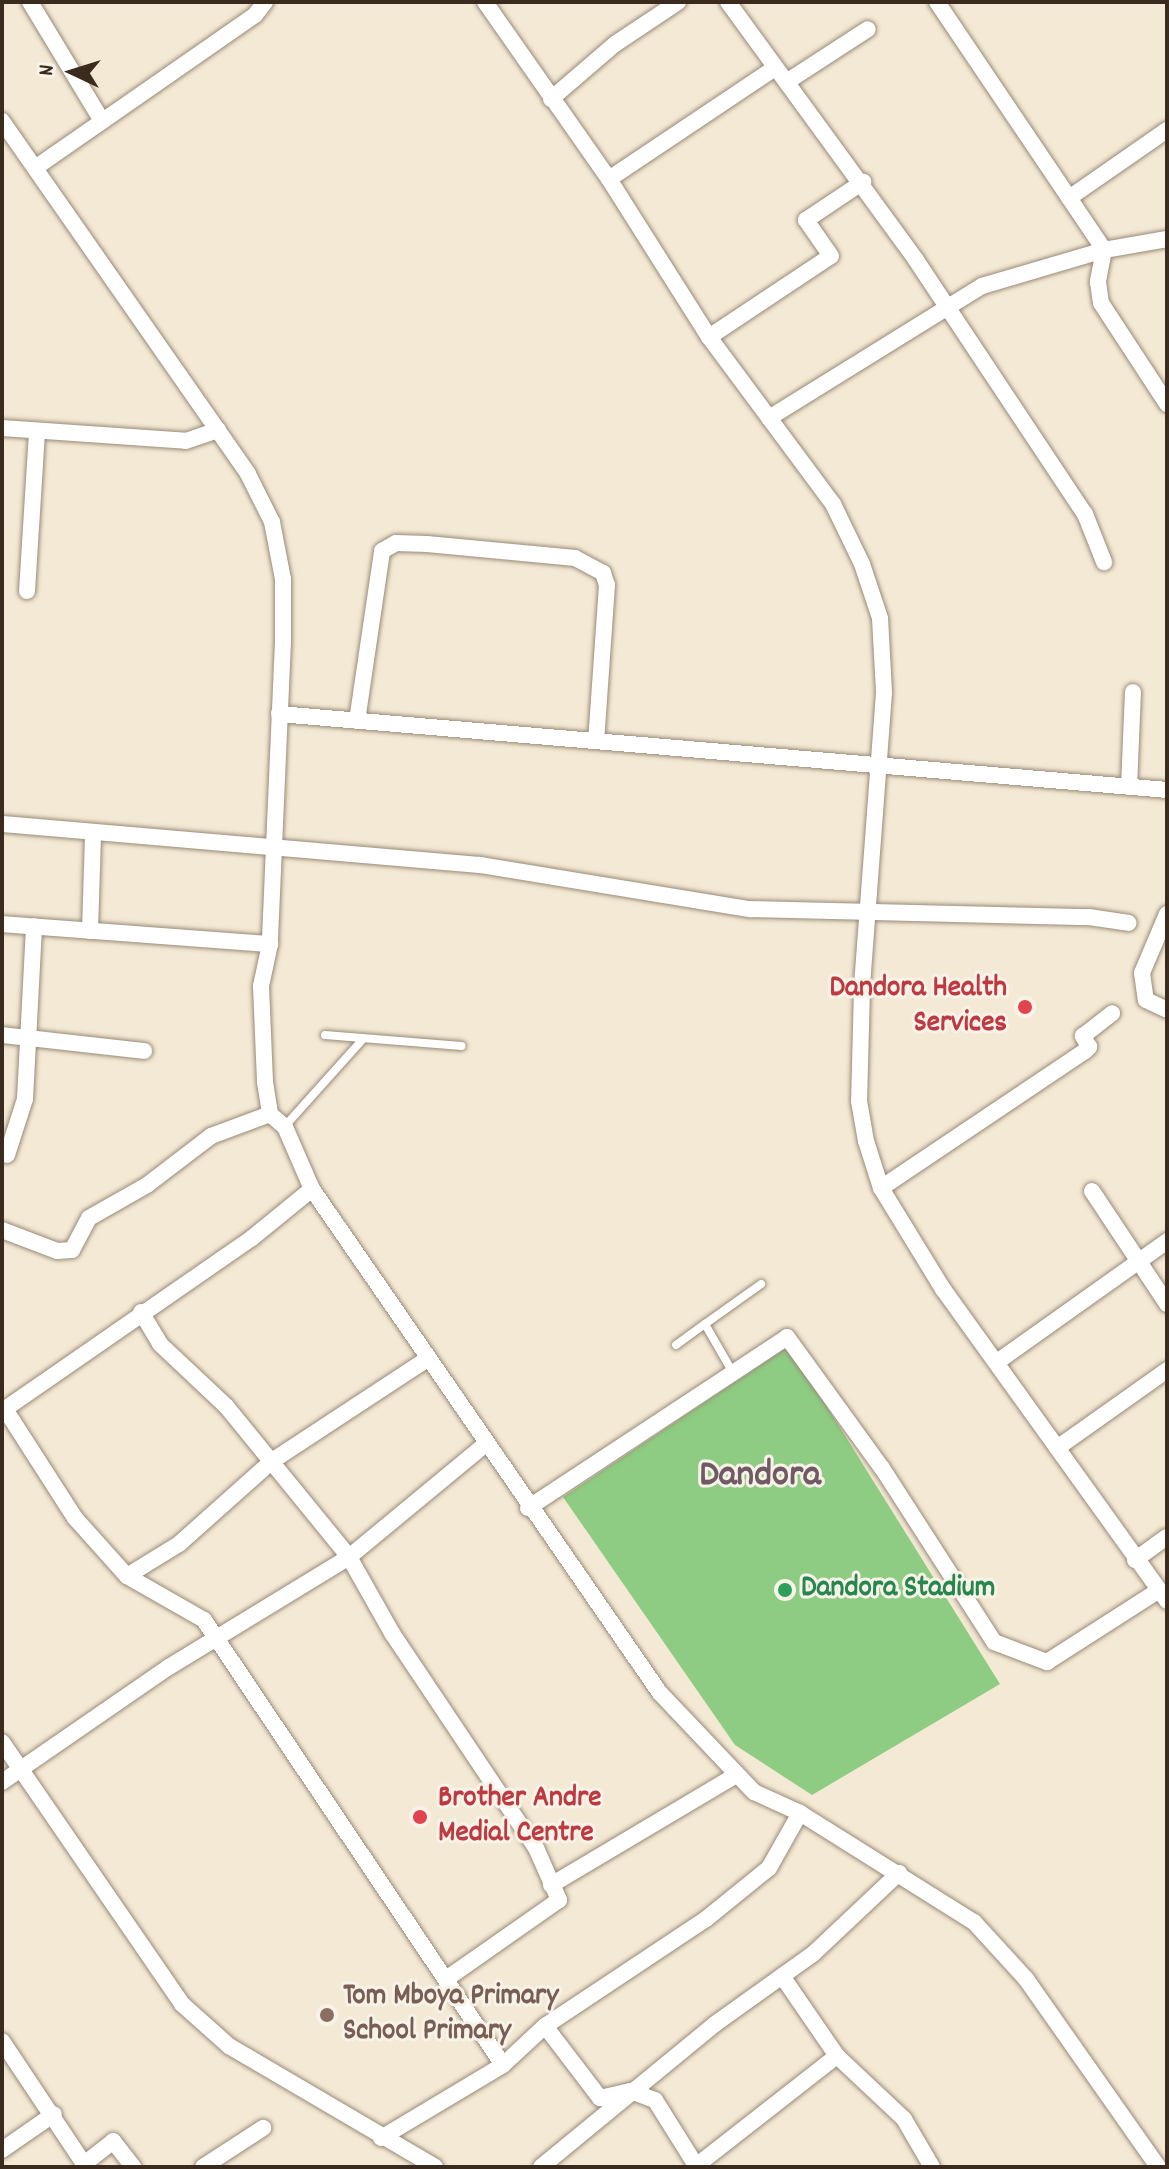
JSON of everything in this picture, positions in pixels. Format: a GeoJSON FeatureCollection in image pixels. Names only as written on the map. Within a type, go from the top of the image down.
{"type":"FeatureCollection","features":[{"type":"Feature","properties":{"kind":"street"},"geometry":{"type":"LineString","coordinates":[[30,2],[102,121]]}},
{"type":"Feature","properties":{"kind":"street"},"geometry":{"type":"LineString","coordinates":[[35,168],[255,15],[265,2]]}},
{"type":"Feature","properties":{"kind":"street"},"geometry":{"type":"LineString","coordinates":[[485,2],[609,179],[709,337],[833,504],[880,618],[884,693],[867,909],[859,1101],[881,1188],[943,1289],[1163,1595],[1047,1662],[994,1642],[882,1468],[789,1338],[732,1371],[528,1508]]}},
{"type":"Feature","properties":{"kind":"street"},"geometry":{"type":"LineString","coordinates":[[551,99],[615,44],[678,2]]}},
{"type":"Feature","properties":{"kind":"street"},"geometry":{"type":"LineString","coordinates":[[728,2],[863,182],[1085,514],[1104,562]]}},
{"type":"Feature","properties":{"kind":"street"},"geometry":{"type":"LineString","coordinates":[[937,2],[1104,250],[1098,282],[1101,303],[1167,404]]}},
{"type":"Feature","properties":{"kind":"street"},"geometry":{"type":"LineString","coordinates":[[788,81],[868,29]]}},
{"type":"Feature","properties":{"kind":"street"},"geometry":{"type":"LineString","coordinates":[[609,179],[775,68]]}},
{"type":"Feature","properties":{"kind":"street"},"geometry":{"type":"LineString","coordinates":[[2,121],[218,430],[272,522],[283,579],[270,944],[261,986],[270,1114],[285,1127],[312,1189],[426,1360],[487,1443],[528,1508],[660,1693],[754,1792],[800,1813],[974,1922],[1026,1979],[1158,2167]]}},
{"type":"Feature","properties":{"kind":"street"},"geometry":{"type":"LineString","coordinates":[[1069,198],[1167,130]]}},
{"type":"Feature","properties":{"kind":"street"},"geometry":{"type":"LineString","coordinates":[[709,337],[831,256],[806,220],[863,182]]}},
{"type":"Feature","properties":{"kind":"street"},"geometry":{"type":"LineString","coordinates":[[769,418],[866,361],[945,305],[982,286],[1104,250],[1167,239]]}},
{"type":"Feature","properties":{"kind":"street"},"geometry":{"type":"LineString","coordinates":[[2,428],[186,441],[218,430]]}},
{"type":"Feature","properties":{"kind":"street"},"geometry":{"type":"LineString","coordinates":[[27,591],[37,431]]}},
{"type":"Feature","properties":{"kind":"street"},"geometry":{"type":"LineString","coordinates":[[357,721],[382,551],[396,543],[442,545],[575,558],[603,573],[607,585],[596,741]]}},
{"type":"Feature","properties":{"kind":"street"},"geometry":{"type":"LineString","coordinates":[[1129,787],[1133,692]]}},
{"type":"Feature","properties":{"kind":"street"},"geometry":{"type":"LineString","coordinates":[[279,714],[1167,790]]}},
{"type":"Feature","properties":{"kind":"street"},"geometry":{"type":"LineString","coordinates":[[2,824],[93,835],[106,831],[480,865],[750,909],[867,909],[1089,917],[1129,923]]}},
{"type":"Feature","properties":{"kind":"street"},"geometry":{"type":"LineString","coordinates":[[90,931],[93,835]]}},
{"type":"Feature","properties":{"kind":"street"},"geometry":{"type":"LineString","coordinates":[[1167,914],[1142,973],[1146,1000],[1167,1010]]}},
{"type":"Feature","properties":{"kind":"street"},"geometry":{"type":"LineString","coordinates":[[2,924],[270,944]]}},
{"type":"Feature","properties":{"kind":"street"},"geometry":{"type":"LineString","coordinates":[[7,1155],[25,1099],[34,926]]}},
{"type":"Feature","properties":{"kind":"street"},"geometry":{"type":"LineString","coordinates":[[881,1188],[1085,1051],[1089,1047],[1083,1036],[1112,1013]]}},
{"type":"Feature","properties":{"kind":"street"},"geometry":{"type":"LineString","coordinates":[[2,1035],[144,1051]]}},
{"type":"Feature","properties":{"kind":"street"},"geometry":{"type":"LineString","coordinates":[[2,1230],[57,1251],[72,1250],[89,1218],[147,1185],[211,1136],[270,1114]]}},
{"type":"Feature","properties":{"kind":"street"},"geometry":{"type":"LineString","coordinates":[[312,1189],[252,1238],[3,1408],[75,1518],[127,1576],[204,1620],[503,2065]]}},
{"type":"Feature","properties":{"kind":"street"},"geometry":{"type":"LineString","coordinates":[[1092,1191],[1167,1304]]}},
{"type":"Feature","properties":{"kind":"street"},"geometry":{"type":"LineString","coordinates":[[997,1362],[1167,1241]]}},
{"type":"Feature","properties":{"kind":"street"},"geometry":{"type":"LineString","coordinates":[[141,1312],[160,1344],[226,1406],[349,1557],[392,1633],[536,1848],[559,1900],[446,1979]]}},
{"type":"Feature","properties":{"kind":"street"},"geometry":{"type":"LineString","coordinates":[[127,1576],[179,1544],[272,1461],[426,1360]]}},
{"type":"Feature","properties":{"kind":"street"},"geometry":{"type":"LineString","coordinates":[[1057,1448],[1167,1370]]}},
{"type":"Feature","properties":{"kind":"street"},"geometry":{"type":"LineString","coordinates":[[2,1782],[169,1667],[219,1641],[349,1557],[487,1443]]}},
{"type":"Feature","properties":{"kind":"street"},"geometry":{"type":"LineString","coordinates":[[1135,1560],[1167,1537]]}},
{"type":"Feature","properties":{"kind":"street"},"geometry":{"type":"LineString","coordinates":[[2,1742],[182,2004],[229,2046],[435,2167]]}},
{"type":"Feature","properties":{"kind":"street"},"geometry":{"type":"LineString","coordinates":[[551,1885],[736,1775]]}},
{"type":"Feature","properties":{"kind":"street"},"geometry":{"type":"LineString","coordinates":[[381,2138],[503,2065],[545,2026],[706,1919],[769,1868],[800,1813]]}},
{"type":"Feature","properties":{"kind":"street"},"geometry":{"type":"LineString","coordinates":[[541,2167],[631,2091],[814,1953],[899,1873]]}},
{"type":"Feature","properties":{"kind":"street"},"geometry":{"type":"LineString","coordinates":[[782,1976],[837,2056],[904,2119],[932,2167]]}},
{"type":"Feature","properties":{"kind":"street"},"geometry":{"type":"LineString","coordinates":[[545,2026],[600,2098],[631,2091],[655,2100],[696,2166],[837,2056]]}},
{"type":"Feature","properties":{"kind":"street"},"geometry":{"type":"LineString","coordinates":[[2,2041],[54,2114],[85,2166],[113,2141],[133,2167]]}},
{"type":"Feature","properties":{"kind":"street"},"geometry":{"type":"LineString","coordinates":[[2,2150],[54,2114]]}},
{"type":"Feature","properties":{"kind":"street"},"geometry":{"type":"LineString","coordinates":[[203,2167],[263,2128]]}},
{"type":"Feature","properties":{"kind":"lane"},"geometry":{"type":"LineString","coordinates":[[325,1035],[462,1046]]}},
{"type":"Feature","properties":{"kind":"lane"},"geometry":{"type":"LineString","coordinates":[[285,1127],[364,1038]]}},
{"type":"Feature","properties":{"kind":"lane"},"geometry":{"type":"LineString","coordinates":[[676,1345],[761,1284]]}},
{"type":"Feature","properties":{"kind":"lane"},"geometry":{"type":"LineString","coordinates":[[705,1324],[732,1371]]}},
{"type":"Feature","properties":{"kind":"green space","name":"Dandora Stadium"},"geometry":{"type":"Polygon","coordinates":[[[789,1346],[1000,1684],[812,1795],[735,1745],[563,1497],[789,1346]]]}},
{"type":"Feature","properties":{"kind":"place","name":"Dandora Health Services"},"geometry":{"type":"Point","coordinates":[1025,1007]}},
{"type":"Feature","properties":{"kind":"place","name":"Dandora Stadium"},"geometry":{"type":"Point","coordinates":[785,1590]}},
{"type":"Feature","properties":{"kind":"place","name":"Brother Andre Medial Centre"},"geometry":{"type":"Point","coordinates":[420,1817]}},
{"type":"Feature","properties":{"kind":"place","name":"Tom Mboya Primary School Primary"},"geometry":{"type":"Point","coordinates":[327,2015]}},
{"type":"Feature","properties":{"kind":"district","name":"Dandora"},"geometry":{"type":"Point","coordinates":[760,1477]}}]}
